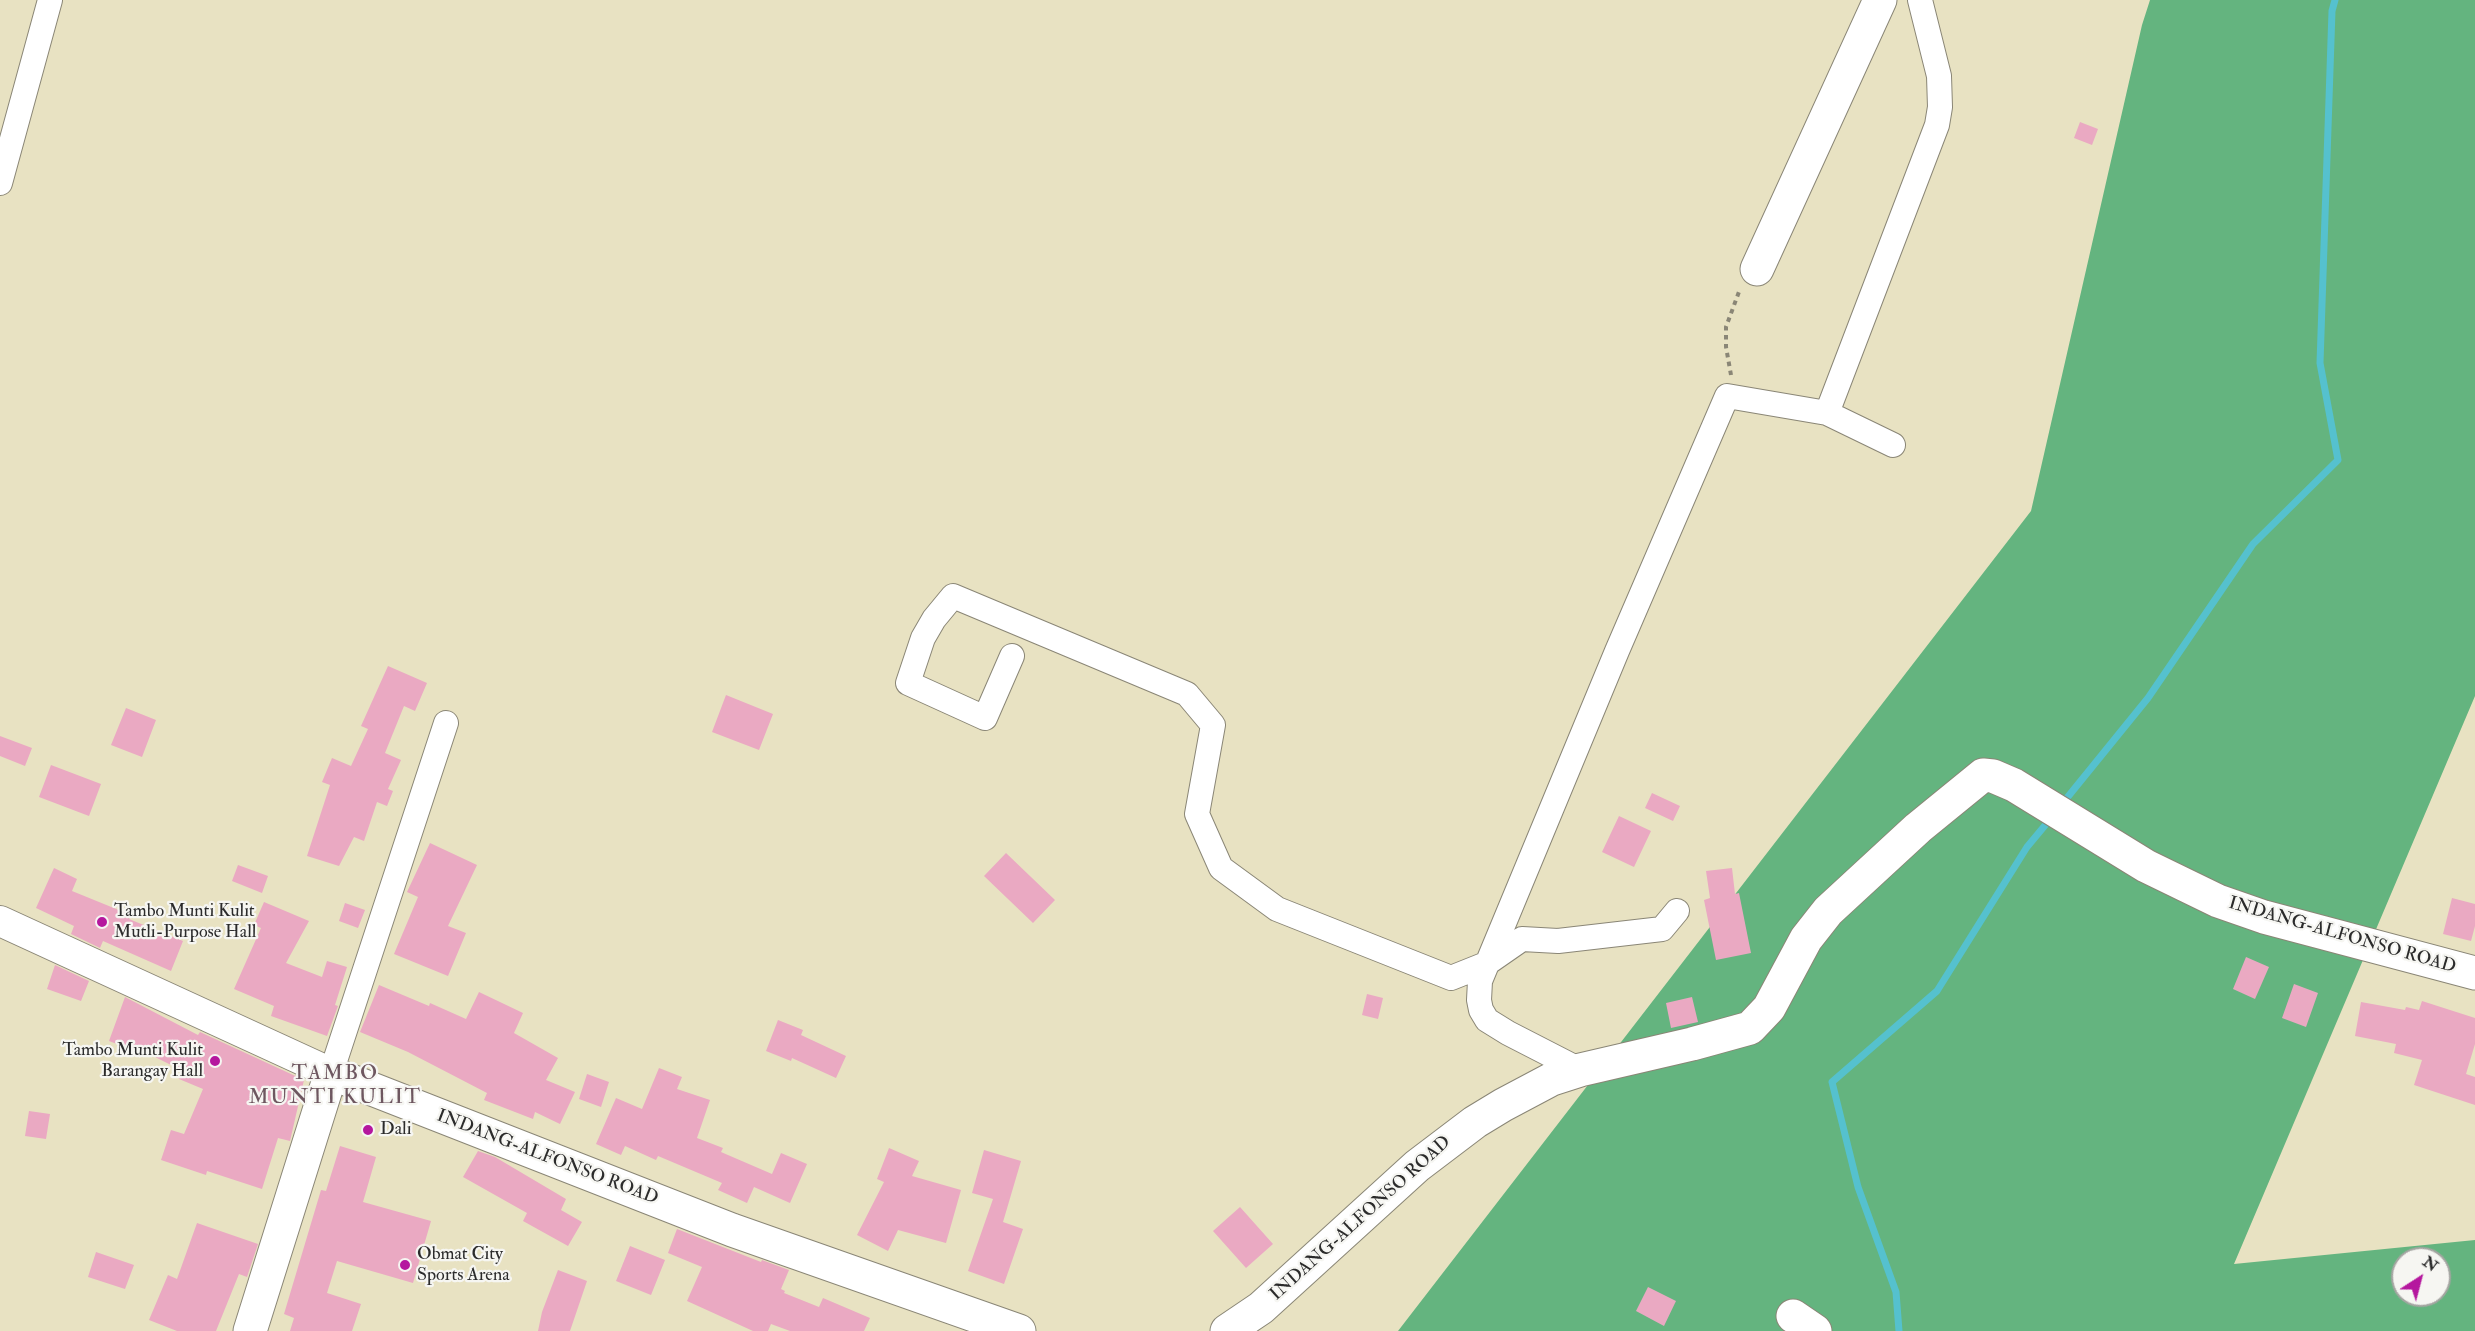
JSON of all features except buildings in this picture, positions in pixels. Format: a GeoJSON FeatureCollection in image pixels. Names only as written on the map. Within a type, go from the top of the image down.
{"type":"FeatureCollection","features":[{"type":"Feature","properties":{"kind":"main road"},"geometry":{"type":"LineString","coordinates":[[1757,268],[1880,0]]}},
{"type":"Feature","properties":{"kind":"main road","name":"INDANG-ALFONSO ROAD"},"geometry":{"type":"LineString","coordinates":[[1227,1331],[1261,1308],[1417,1166],[1447,1142],[1475,1122],[1526,1092],[1580,1070],[1750,1028],[1769,1008],[1817,924],[1918,828],[1963,793],[1978,777],[1987,774],[2014,785],[2146,866],[2218,901],[2264,917],[2475,973]]}},
{"type":"Feature","properties":{"kind":"main road"},"geometry":{"type":"LineString","coordinates":[[250,1331],[331,1073]]}},
{"type":"Feature","properties":{"kind":"main road","name":"INDANG-ALFONSO ROAD"},"geometry":{"type":"LineString","coordinates":[[331,1073],[732,1230],[1019,1331]]}},
{"type":"Feature","properties":{"kind":"street"},"geometry":{"type":"LineString","coordinates":[[0,183],[50,0]]}},
{"type":"Feature","properties":{"kind":"street"},"geometry":{"type":"LineString","coordinates":[[1827,413],[1936,125],[1940,107],[1939,76],[1920,0]]}},
{"type":"Feature","properties":{"kind":"street"},"geometry":{"type":"LineString","coordinates":[[1580,1070],[1508,1034],[1487,1020],[1481,1010],[1479,1000],[1480,981],[1727,396],[1827,413],[1893,445]]}},
{"type":"Feature","properties":{"kind":"street"},"geometry":{"type":"LineString","coordinates":[[1012,656],[985,718],[908,684],[923,638],[934,618],[952,596],[1186,694],[1213,725],[1197,814],[1221,868],[1277,909],[1451,978],[1486,964],[1522,939],[1558,941],[1662,929],[1677,911]]}},
{"type":"Feature","properties":{"kind":"street"},"geometry":{"type":"LineString","coordinates":[[0,921],[331,1073],[446,723]]}},
{"type":"Feature","properties":{"kind":"path"},"geometry":{"type":"LineString","coordinates":[[1727,396],[1731,375],[1726,347],[1726,327],[1732,307],[1750,268],[1757,268]]}},
{"type":"Feature","properties":{"kind":"green space"},"geometry":{"type":"Polygon","coordinates":[[[2150,0],[2475,0],[2475,696],[2234,1264],[2391,1248],[2391,1307],[2451,1307],[2451,1247],[2405,1247],[2475,1240],[2475,1331],[1398,1331],[2031,511],[2142,25],[2150,0]]]}},
{"type":"Feature","properties":{"kind":"waterway"},"geometry":{"type":"LineString","coordinates":[[2062,804],[2148,698],[2253,544],[2338,460],[2320,363],[2332,11],[2335,0]]}},
{"type":"Feature","properties":{"kind":"waterway"},"geometry":{"type":"LineString","coordinates":[[1899,1331],[1896,1292],[1858,1187],[1832,1082],[1937,991],[2027,847],[2052,817]]}},
{"type":"Feature","properties":{"kind":"place","name":"Tambo Munti Kulit Mutli-Purpose Hall"},"geometry":{"type":"Point","coordinates":[102,922]}},
{"type":"Feature","properties":{"kind":"place","name":"Tambo Munti Kulit Barangay Hall"},"geometry":{"type":"Point","coordinates":[215,1061]}},
{"type":"Feature","properties":{"kind":"place","name":"Dali"},"geometry":{"type":"Point","coordinates":[368,1130]}},
{"type":"Feature","properties":{"kind":"place","name":"Obmat City Sports Arena"},"geometry":{"type":"Point","coordinates":[405,1265]}},
{"type":"Feature","properties":{"kind":"district","name":"TAMBO MUNTI KULIT"},"geometry":{"type":"Point","coordinates":[335,1086]}}]}
